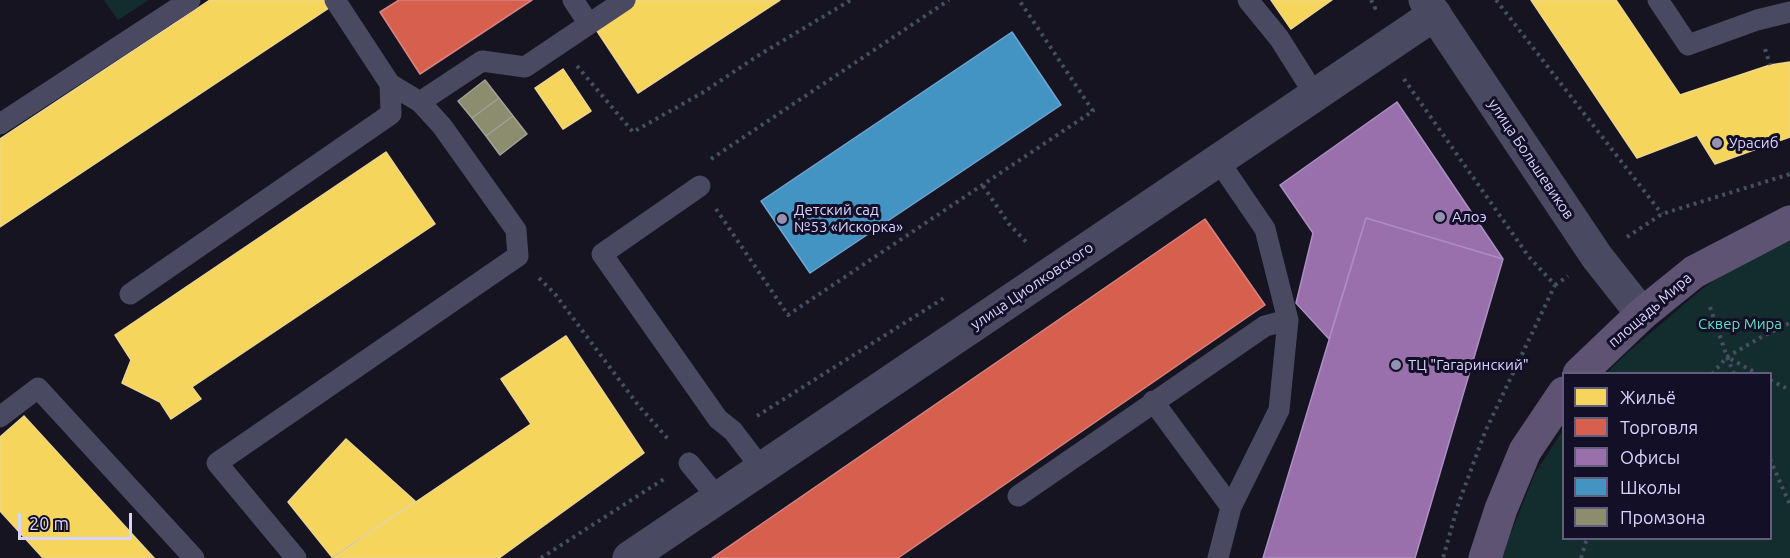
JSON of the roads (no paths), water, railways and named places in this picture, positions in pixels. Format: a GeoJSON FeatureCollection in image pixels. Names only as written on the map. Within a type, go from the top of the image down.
{"type":"FeatureCollection","features":[{"type":"Feature","properties":{"kind":"main road","name":"площадь Мира"},"geometry":{"type":"LineString","coordinates":[[1581,372],[1642,314],[1694,272],[1790,222]]}},
{"type":"Feature","properties":{"kind":"main road"},"geometry":{"type":"LineString","coordinates":[[1485,558],[1501,509],[1525,451],[1562,395]]}},
{"type":"Feature","properties":{"kind":"street","name":"улица Циолковского"},"geometry":{"type":"LineString","coordinates":[[649,552],[718,498],[1315,95],[1430,7]]}},
{"type":"Feature","properties":{"kind":"street","name":"улица Большевиков"},"geometry":{"type":"LineString","coordinates":[[1430,7],[1597,257],[1642,314]]}},
{"type":"Feature","properties":{"kind":"lane"},"geometry":{"type":"LineString","coordinates":[[0,124],[190,0]]}},
{"type":"Feature","properties":{"kind":"lane"},"geometry":{"type":"LineString","coordinates":[[296,558],[217,463],[518,256],[516,230],[442,126],[420,102],[390,84],[335,0]]}},
{"type":"Feature","properties":{"kind":"lane"},"geometry":{"type":"LineString","coordinates":[[573,0],[589,24]]}},
{"type":"Feature","properties":{"kind":"lane"},"geometry":{"type":"LineString","coordinates":[[420,102],[482,60],[525,67],[626,0]]}},
{"type":"Feature","properties":{"kind":"lane"},"geometry":{"type":"LineString","coordinates":[[1248,0],[1279,38],[1315,95]]}},
{"type":"Feature","properties":{"kind":"lane"},"geometry":{"type":"LineString","coordinates":[[1658,0],[1688,45],[1757,20],[1790,12]]}},
{"type":"Feature","properties":{"kind":"lane"},"geometry":{"type":"LineString","coordinates":[[130,294],[391,114],[390,84]]}},
{"type":"Feature","properties":{"kind":"lane"},"geometry":{"type":"LineString","coordinates":[[1218,160],[1265,229],[1288,320],[1279,410],[1231,507],[1218,558]]}},
{"type":"Feature","properties":{"kind":"lane"},"geometry":{"type":"LineString","coordinates":[[700,186],[602,254],[718,418],[733,431],[762,470]]}},
{"type":"Feature","properties":{"kind":"lane"},"geometry":{"type":"LineString","coordinates":[[1018,496],[1265,326],[1288,320]]}},
{"type":"Feature","properties":{"kind":"lane"},"geometry":{"type":"LineString","coordinates":[[0,417],[38,388],[194,558]]}},
{"type":"Feature","properties":{"kind":"lane"},"geometry":{"type":"LineString","coordinates":[[1153,401],[1231,507]]}},
{"type":"Feature","properties":{"kind":"lane"},"geometry":{"type":"LineString","coordinates":[[689,463],[718,498]]}},
{"type":"Feature","properties":{"kind":"place","name":"Урасиб"},"geometry":{"type":"Point","coordinates":[1717,143]}},
{"type":"Feature","properties":{"kind":"place","name":"Алоэ"},"geometry":{"type":"Point","coordinates":[1440,217]}},
{"type":"Feature","properties":{"kind":"place","name":"Детский сад №53 «Искорка»"},"geometry":{"type":"Point","coordinates":[782,219]}},
{"type":"Feature","properties":{"kind":"place","name":"ТЦ \"Гагаринский\""},"geometry":{"type":"Point","coordinates":[1396,365]}},
{"type":"Feature","properties":{"kind":"park label","name":"Сквер Мира"},"geometry":{"type":"Point","coordinates":[1740,324]}}]}
